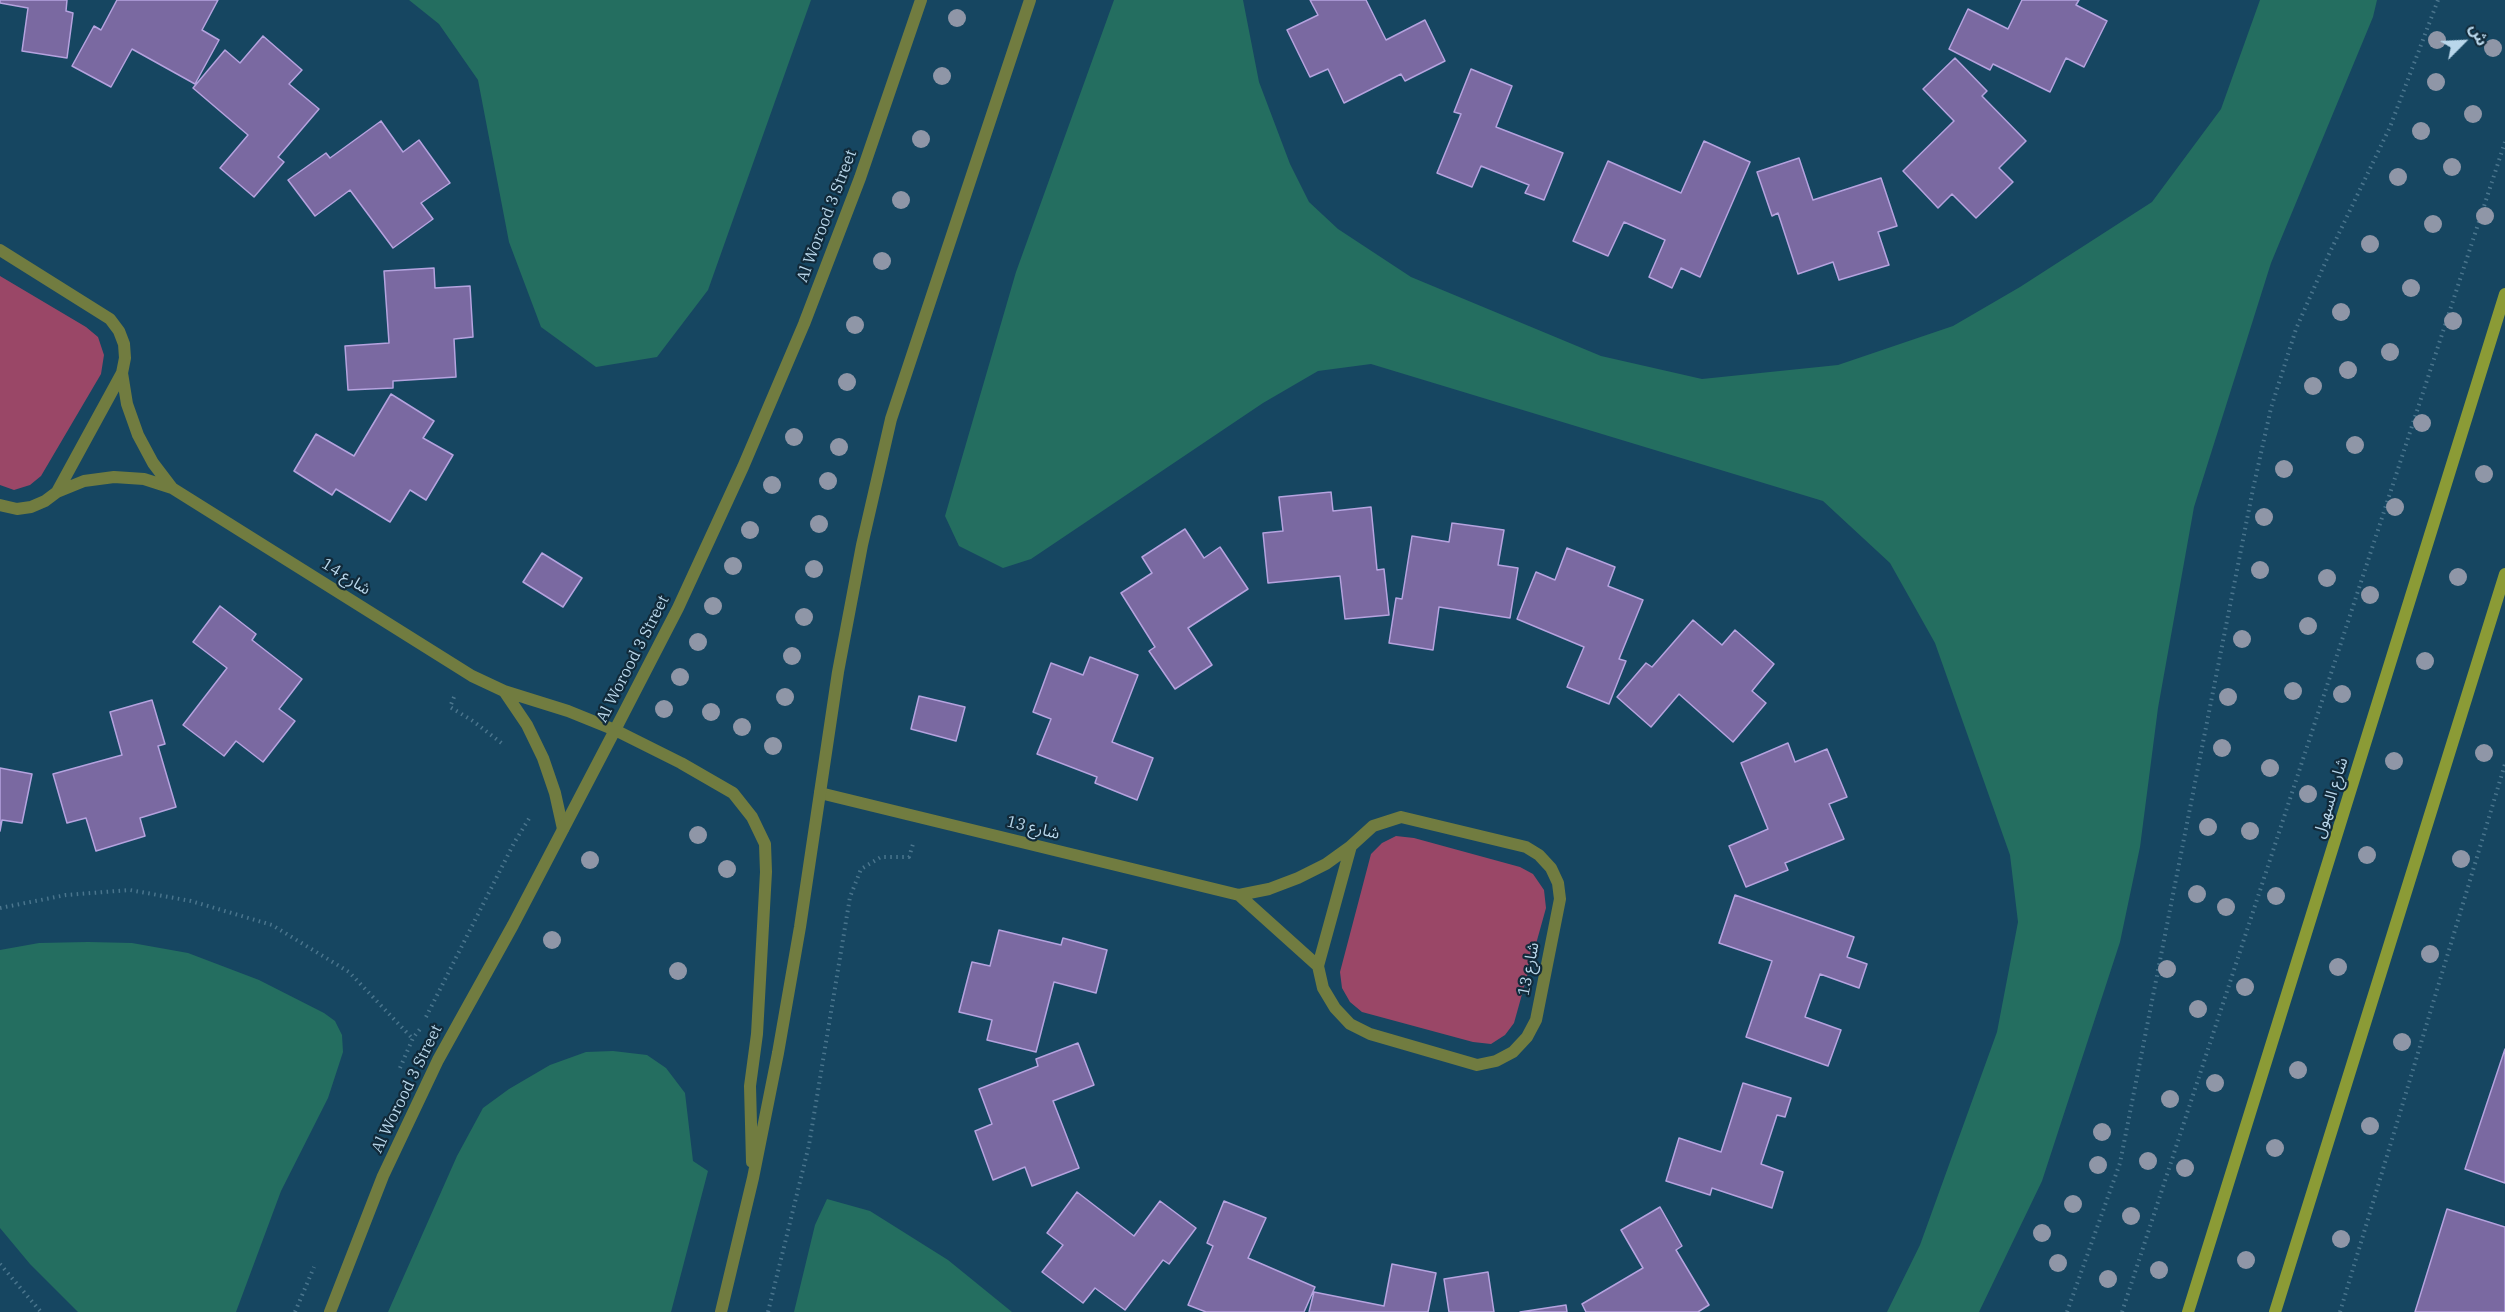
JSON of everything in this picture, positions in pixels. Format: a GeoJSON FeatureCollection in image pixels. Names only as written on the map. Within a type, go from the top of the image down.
{"type":"FeatureCollection","features":[{"type":"Feature","properties":{"kind":"main road","name":"شارع السهول"},"geometry":{"type":"LineString","coordinates":[[2188,1312],[2505,294]]}},
{"type":"Feature","properties":{"kind":"main road"},"geometry":{"type":"LineString","coordinates":[[2275,1312],[2505,574]]}},
{"type":"Feature","properties":{"kind":"street","name":"Al Worood 3 Street"},"geometry":{"type":"LineString","coordinates":[[330,1312],[383,1176],[438,1060],[513,925],[615,730],[683,597],[743,467],[804,324],[860,178],[921,0]]}},
{"type":"Feature","properties":{"kind":"street"},"geometry":{"type":"LineString","coordinates":[[721,1312],[753,1178],[800,927],[837,672],[862,545],[891,419],[1030,0]]}},
{"type":"Feature","properties":{"kind":"street","name":"شارع 14"},"geometry":{"type":"LineString","coordinates":[[0,250],[110,319],[119,331],[124,344],[123,373],[127,404],[138,435],[153,463],[172,488]]}},
{"type":"Feature","properties":{"kind":"street","name":"شارع 14"},"geometry":{"type":"LineString","coordinates":[[57,492],[123,373]]}},
{"type":"Feature","properties":{"kind":"street","name":"شارع 14"},"geometry":{"type":"LineString","coordinates":[[0,505],[17,509],[31,507],[57,492],[84,482],[114,477],[144,479],[172,488],[472,676],[504,691],[568,711],[615,730],[681,763],[733,793],[752,817],[765,844],[766,872],[757,1034],[750,1086],[753,1178]]}},
{"type":"Feature","properties":{"kind":"street"},"geometry":{"type":"LineString","coordinates":[[504,691],[527,724],[543,758],[555,792],[563,829]]}},
{"type":"Feature","properties":{"kind":"street","name":"شارع 13"},"geometry":{"type":"LineString","coordinates":[[819,793],[1239,895],[1298,878],[1326,864],[1373,826],[1401,817],[1526,847],[1539,855],[1551,868],[1558,883],[1560,899],[1536,1020],[1527,1037],[1514,1052],[1496,1061],[1477,1065],[1370,1034],[1350,1024],[1335,1008],[1323,988],[1318,966],[1239,895]]}},
{"type":"Feature","properties":{"kind":"street"},"geometry":{"type":"LineString","coordinates":[[1318,966],[1351,846]]}},
{"type":"Feature","properties":{"kind":"path"},"geometry":{"type":"LineString","coordinates":[[2067,1312],[2120,1163],[2271,408],[2296,329],[2390,127],[2438,0]]}},
{"type":"Feature","properties":{"kind":"path"},"geometry":{"type":"LineString","coordinates":[[2122,1312],[2505,142]]}},
{"type":"Feature","properties":{"kind":"path"},"geometry":{"type":"LineString","coordinates":[[472,676],[454,697],[450,707],[473,721],[506,747]]}},
{"type":"Feature","properties":{"kind":"path"},"geometry":{"type":"LineString","coordinates":[[2340,1312],[2505,764]]}},
{"type":"Feature","properties":{"kind":"path"},"geometry":{"type":"LineString","coordinates":[[399,1071],[413,1038],[420,1029],[514,843],[530,818],[529,809]]}},
{"type":"Feature","properties":{"kind":"path"},"geometry":{"type":"LineString","coordinates":[[768,1312],[809,1145],[850,897],[861,869],[882,857],[909,858],[919,817]]}},
{"type":"Feature","properties":{"kind":"path"},"geometry":{"type":"LineString","coordinates":[[0,908],[66,895],[130,890],[191,901],[272,925],[349,972],[413,1038],[438,1060]]}},
{"type":"Feature","properties":{"kind":"path"},"geometry":{"type":"LineString","coordinates":[[295,1312],[318,1257]]}},
{"type":"Feature","properties":{"kind":"path"},"geometry":{"type":"LineString","coordinates":[[0,1264],[41,1312]]}},
{"type":"Feature","properties":{"kind":"shaded area"},"geometry":{"type":"Polygon","coordinates":[[[409,0],[811,0],[708,290],[657,357],[596,367],[541,327],[509,242],[478,80],[439,24],[409,0]]]}},
{"type":"Feature","properties":{"kind":"shaded area"},"geometry":{"type":"Polygon","coordinates":[[[1114,0],[1243,0],[1259,82],[1290,164],[1309,202],[1338,229],[1411,277],[1601,356],[1702,379],[1838,365],[1953,326],[2020,287],[2152,202],[2221,109],[2260,0],[2377,0],[2373,17],[2271,263],[2194,507],[2158,708],[2140,847],[2120,942],[2042,1181],[1979,1312],[1887,1312],[1920,1245],[1997,1032],[2018,922],[2010,855],[1935,643],[1890,563],[1823,501],[1371,364],[1318,371],[1263,403],[1031,559],[1003,568],[959,546],[945,516],[1016,272],[1114,0]]]}},
{"type":"Feature","properties":{"kind":"shaded area"},"geometry":{"type":"Polygon","coordinates":[[[0,276],[86,327],[98,337],[104,355],[101,374],[41,476],[30,485],[14,490],[0,485],[0,276]]]}},
{"type":"Feature","properties":{"kind":"shaded area"},"geometry":{"type":"Polygon","coordinates":[[[1396,836],[1414,838],[1520,867],[1533,874],[1544,890],[1546,908],[1514,1023],[1505,1035],[1491,1044],[1473,1042],[1362,1012],[1350,1002],[1342,988],[1340,972],[1371,854],[1382,843],[1396,836]]]}},
{"type":"Feature","properties":{"kind":"shaded area"},"geometry":{"type":"Polygon","coordinates":[[[39,943],[132,943],[188,953],[259,980],[324,1013],[335,1021],[342,1035],[343,1052],[328,1098],[281,1191],[236,1312],[78,1312],[30,1264],[0,1228],[0,950],[39,943]]]}},
{"type":"Feature","properties":{"kind":"shaded area"},"geometry":{"type":"Polygon","coordinates":[[[613,1051],[647,1055],[666,1068],[685,1093],[693,1161],[708,1171],[671,1312],[388,1312],[457,1156],[483,1108],[509,1089],[550,1065],[586,1052],[613,1051]]]}},
{"type":"Feature","properties":{"kind":"shaded area"},"geometry":{"type":"Polygon","coordinates":[[[827,1199],[870,1211],[948,1260],[1012,1312],[794,1312],[815,1225],[827,1199]]]}},
{"type":"Feature","properties":{"kind":"building"},"geometry":{"type":"Polygon","coordinates":[[[0,0],[67,0],[66,11],[73,13],[67,58],[22,51],[28,8],[0,3],[0,0]]]}},
{"type":"Feature","properties":{"kind":"building"},"geometry":{"type":"Polygon","coordinates":[[[117,0],[218,0],[202,30],[219,40],[195,84],[132,49],[111,87],[72,66],[94,26],[101,30],[117,0]]]}},
{"type":"Feature","properties":{"kind":"building"},"geometry":{"type":"Polygon","coordinates":[[[1310,0],[1366,0],[1386,40],[1425,20],[1445,61],[1405,81],[1401,74],[1344,103],[1328,69],[1310,77],[1287,30],[1318,15],[1310,0]]]}},
{"type":"Feature","properties":{"kind":"building"},"geometry":{"type":"Polygon","coordinates":[[[2022,0],[2079,0],[2076,5],[2107,21],[2084,67],[2066,58],[2050,92],[1993,64],[1990,70],[1949,49],[1968,9],[2008,29],[2022,0]]]}},
{"type":"Feature","properties":{"kind":"building"},"geometry":{"type":"Polygon","coordinates":[[[263,36],[302,70],[289,84],[319,109],[278,157],[284,162],[254,197],[220,168],[248,135],[193,88],[225,50],[240,63],[263,36]]]}},
{"type":"Feature","properties":{"kind":"building"},"geometry":{"type":"Polygon","coordinates":[[[1955,58],[1987,91],[1982,96],[2026,141],[1999,168],[2013,182],[1976,218],[1952,194],[1938,208],[1903,171],[1954,121],[1923,89],[1955,58]]]}},
{"type":"Feature","properties":{"kind":"building"},"geometry":{"type":"Polygon","coordinates":[[[1471,69],[1512,86],[1496,127],[1563,153],[1544,200],[1525,193],[1529,185],[1481,166],[1472,187],[1437,173],[1461,114],[1454,112],[1471,69]]]}},
{"type":"Feature","properties":{"kind":"building"},"geometry":{"type":"Polygon","coordinates":[[[381,121],[403,152],[419,140],[450,183],[421,203],[433,219],[393,248],[350,190],[315,216],[288,180],[326,153],[330,158],[381,121]]]}},
{"type":"Feature","properties":{"kind":"building"},"geometry":{"type":"Polygon","coordinates":[[[1704,141],[1750,162],[1700,277],[1681,268],[1672,288],[1649,277],[1665,240],[1624,222],[1608,256],[1573,241],[1608,161],[1681,193],[1704,141]]]}},
{"type":"Feature","properties":{"kind":"building"},"geometry":{"type":"Polygon","coordinates":[[[1799,158],[1813,200],[1881,178],[1897,226],[1878,232],[1889,265],[1839,280],[1833,262],[1798,274],[1778,213],[1772,216],[1757,172],[1799,158]]]}},
{"type":"Feature","properties":{"kind":"building"},"geometry":{"type":"Polygon","coordinates":[[[434,268],[435,288],[470,286],[473,337],[454,339],[456,377],[393,381],[393,388],[348,390],[345,346],[389,343],[384,271],[434,268]]]}},
{"type":"Feature","properties":{"kind":"building"},"geometry":{"type":"Polygon","coordinates":[[[391,394],[434,421],[423,438],[453,455],[426,500],[410,490],[390,522],[336,489],[332,495],[294,471],[316,434],[354,456],[391,394]]]}},
{"type":"Feature","properties":{"kind":"building"},"geometry":{"type":"Polygon","coordinates":[[[1331,492],[1333,511],[1371,507],[1377,570],[1384,569],[1389,615],[1345,619],[1340,576],[1268,583],[1263,533],[1283,531],[1279,497],[1331,492]]]}},
{"type":"Feature","properties":{"kind":"building"},"geometry":{"type":"Polygon","coordinates":[[[1452,523],[1504,530],[1498,565],[1518,568],[1510,618],[1439,607],[1433,650],[1389,643],[1396,598],[1402,599],[1412,536],[1449,542],[1452,523]]]}},
{"type":"Feature","properties":{"kind":"building"},"geometry":{"type":"Polygon","coordinates":[[[1185,529],[1204,558],[1220,547],[1248,589],[1188,628],[1212,665],[1175,689],[1149,651],[1155,647],[1121,593],[1152,573],[1142,557],[1185,529]]]}},
{"type":"Feature","properties":{"kind":"building"},"geometry":{"type":"Polygon","coordinates":[[[1567,548],[1615,567],[1608,586],[1643,600],[1619,659],[1626,661],[1609,704],[1567,687],[1584,647],[1517,619],[1536,572],[1555,580],[1567,548]]]}},
{"type":"Feature","properties":{"kind":"building"},"geometry":{"type":"Polygon","coordinates":[[[542,553],[582,578],[563,607],[523,582],[542,553]]]}},
{"type":"Feature","properties":{"kind":"building"},"geometry":{"type":"Polygon","coordinates":[[[220,606],[256,634],[252,640],[302,679],[279,709],[295,721],[263,762],[236,741],[224,756],[183,725],[227,668],[193,642],[220,606]]]}},
{"type":"Feature","properties":{"kind":"building"},"geometry":{"type":"Polygon","coordinates":[[[1693,620],[1722,645],[1735,630],[1774,664],[1752,691],[1766,703],[1733,742],[1679,694],[1651,727],[1617,697],[1646,663],[1652,667],[1693,620]]]}},
{"type":"Feature","properties":{"kind":"building"},"geometry":{"type":"Polygon","coordinates":[[[1090,657],[1138,675],[1112,742],[1153,758],[1137,800],[1095,783],[1097,777],[1037,754],[1051,719],[1033,712],[1051,663],[1083,675],[1090,657]]]}},
{"type":"Feature","properties":{"kind":"building"},"geometry":{"type":"Polygon","coordinates":[[[919,696],[965,707],[956,741],[911,729],[919,696]]]}},
{"type":"Feature","properties":{"kind":"building"},"geometry":{"type":"Polygon","coordinates":[[[152,700],[165,744],[158,746],[176,807],[140,818],[145,836],[96,851],[86,818],[67,823],[53,774],[122,755],[110,712],[152,700]]]}},
{"type":"Feature","properties":{"kind":"building"},"geometry":{"type":"Polygon","coordinates":[[[1788,743],[1795,762],[1827,749],[1847,797],[1829,804],[1844,839],[1785,863],[1788,870],[1746,887],[1729,846],[1768,829],[1741,763],[1788,743]]]}},
{"type":"Feature","properties":{"kind":"building"},"geometry":{"type":"Polygon","coordinates":[[[0,768],[32,774],[22,823],[2,820],[0,831],[0,768]]]}},
{"type":"Feature","properties":{"kind":"building"},"geometry":{"type":"Polygon","coordinates":[[[1735,895],[1854,937],[1847,957],[1867,964],[1859,988],[1820,974],[1805,1017],[1841,1030],[1828,1066],[1746,1037],[1772,961],[1719,943],[1735,895]]]}},
{"type":"Feature","properties":{"kind":"building"},"geometry":{"type":"Polygon","coordinates":[[[999,930],[1061,945],[1063,938],[1107,950],[1096,993],[1054,982],[1036,1052],[987,1040],[992,1020],[959,1012],[972,962],[990,966],[999,930]]]}},
{"type":"Feature","properties":{"kind":"building"},"geometry":{"type":"Polygon","coordinates":[[[1078,1043],[1094,1085],[1053,1101],[1079,1168],[1032,1186],[1025,1167],[993,1180],[975,1131],[992,1124],[979,1089],[1038,1066],[1036,1059],[1078,1043]]]}},
{"type":"Feature","properties":{"kind":"building"},"geometry":{"type":"Polygon","coordinates":[[[2505,1049],[2505,1183],[2465,1169],[2505,1049]]]}},
{"type":"Feature","properties":{"kind":"building"},"geometry":{"type":"Polygon","coordinates":[[[1743,1083],[1791,1098],[1785,1117],[1777,1115],[1761,1164],[1783,1172],[1772,1208],[1712,1188],[1710,1195],[1666,1181],[1679,1138],[1721,1152],[1743,1083]]]}},
{"type":"Feature","properties":{"kind":"building"},"geometry":{"type":"Polygon","coordinates":[[[1077,1192],[1134,1236],[1160,1201],[1196,1228],[1169,1264],[1163,1260],[1125,1310],[1095,1288],[1083,1303],[1042,1272],[1063,1245],[1047,1233],[1077,1192]]]}},
{"type":"Feature","properties":{"kind":"building"},"geometry":{"type":"Polygon","coordinates":[[[1224,1201],[1266,1218],[1248,1258],[1315,1287],[1304,1312],[1206,1312],[1188,1305],[1213,1246],[1207,1243],[1224,1201]]]}},
{"type":"Feature","properties":{"kind":"building"},"geometry":{"type":"Polygon","coordinates":[[[1660,1207],[1682,1246],[1676,1250],[1709,1305],[1698,1312],[1586,1312],[1582,1304],[1643,1268],[1621,1230],[1660,1207]]]}},
{"type":"Feature","properties":{"kind":"building"},"geometry":{"type":"Polygon","coordinates":[[[2447,1209],[2505,1227],[2505,1312],[2415,1312],[2447,1209]]]}},
{"type":"Feature","properties":{"kind":"building"},"geometry":{"type":"Polygon","coordinates":[[[1392,1264],[1436,1273],[1428,1312],[1309,1312],[1314,1292],[1384,1306],[1392,1264]]]}},
{"type":"Feature","properties":{"kind":"building"},"geometry":{"type":"Polygon","coordinates":[[[1488,1272],[1494,1312],[1449,1312],[1444,1279],[1488,1272]]]}},
{"type":"Feature","properties":{"kind":"building"},"geometry":{"type":"Polygon","coordinates":[[[1566,1305],[1567,1312],[1520,1312],[1566,1305]]]}}]}
